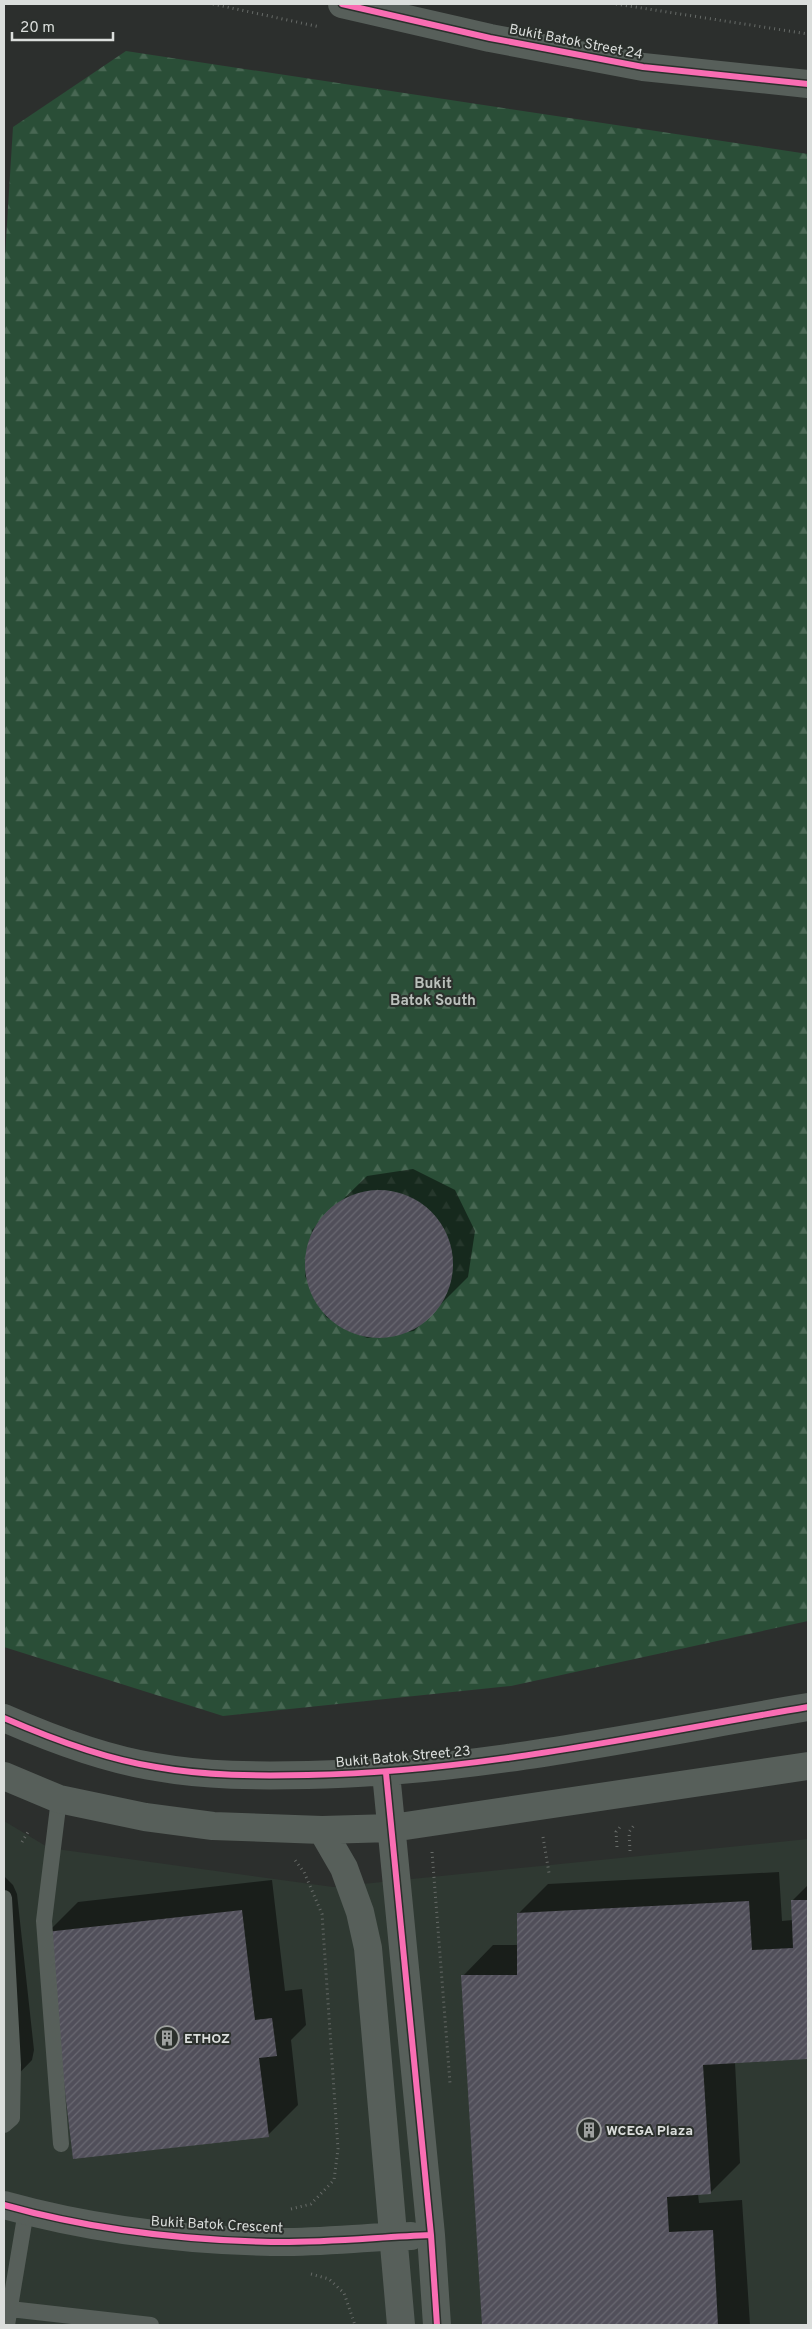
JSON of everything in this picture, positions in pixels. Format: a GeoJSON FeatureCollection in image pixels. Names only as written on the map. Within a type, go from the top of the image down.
{"type":"FeatureCollection","features":[{"type":"Feature","properties":{"kind":"street","name":"Bukit Batok Street 24"},"geometry":{"type":"LineString","coordinates":[[342,4],[490,38],[643,68],[808,84]]}},
{"type":"Feature","properties":{"kind":"street","name":"Bukit Batok Street 23"},"geometry":{"type":"LineString","coordinates":[[4,1718],[62,1742],[155,1767],[256,1776],[386,1773],[504,1760],[808,1706]]}},
{"type":"Feature","properties":{"kind":"street"},"geometry":{"type":"LineString","coordinates":[[4,1776],[59,1799],[145,1816],[213,1826],[322,1830],[392,1828],[808,1766]]}},
{"type":"Feature","properties":{"kind":"street"},"geometry":{"type":"LineString","coordinates":[[386,1773],[431,2235],[437,2325]]}},
{"type":"Feature","properties":{"kind":"street"},"geometry":{"type":"LineString","coordinates":[[322,1830],[344,1868],[360,1912],[368,1948],[401,2325]]}},
{"type":"Feature","properties":{"kind":"street","name":"Bukit Batok Crescent"},"geometry":{"type":"LineString","coordinates":[[15,2208],[148,2234],[272,2242],[431,2235]]}},
{"type":"Feature","properties":{"kind":"lane"},"geometry":{"type":"LineString","coordinates":[[59,1799],[44,1921],[61,2144]]}},
{"type":"Feature","properties":{"kind":"lane"},"geometry":{"type":"LineString","coordinates":[[4,1898],[13,2065],[12,2118],[4,2125]]}},
{"type":"Feature","properties":{"kind":"lane"},"geometry":{"type":"LineString","coordinates":[[7,2325],[10,2309],[15,2208]]}},
{"type":"Feature","properties":{"kind":"lane"},"geometry":{"type":"LineString","coordinates":[[10,2309],[151,2325]]}},
{"type":"Feature","properties":{"kind":"path"},"geometry":{"type":"LineString","coordinates":[[616,4],[808,34]]}},
{"type":"Feature","properties":{"kind":"path"},"geometry":{"type":"LineString","coordinates":[[617,1847],[616,1832],[625,1820]]}},
{"type":"Feature","properties":{"kind":"path"},"geometry":{"type":"LineString","coordinates":[[22,1842],[30,1828]]}},
{"type":"Feature","properties":{"kind":"path"},"geometry":{"type":"LineString","coordinates":[[542,1831],[549,1873]]}},
{"type":"Feature","properties":{"kind":"path"},"geometry":{"type":"LineString","coordinates":[[629,1832],[630,1851]]}},
{"type":"Feature","properties":{"kind":"path"},"geometry":{"type":"LineString","coordinates":[[287,2210],[311,2204],[334,2180],[338,2149],[322,1914],[304,1872],[294,1858]]}},
{"type":"Feature","properties":{"kind":"shaded area"},"geometry":{"type":"Polygon","coordinates":[[[4,1821],[49,1848],[333,1887],[808,1839],[808,2325],[4,2325],[4,1821]]]}},
{"type":"Feature","properties":{"kind":"green space"},"geometry":{"type":"Polygon","coordinates":[[[126,51],[808,154],[808,1621],[511,1686],[223,1716],[4,1647],[4,272],[13,127],[126,51]]]}},
{"type":"Feature","properties":{"kind":"building"},"geometry":{"type":"Polygon","coordinates":[[[379,1190],[393,1191],[407,1196],[420,1202],[431,1212],[441,1223],[447,1236],[452,1250],[452,1278],[447,1292],[441,1305],[431,1316],[420,1326],[407,1332],[393,1337],[379,1338],[365,1337],[351,1332],[338,1326],[327,1316],[317,1305],[311,1292],[306,1278],[305,1264],[306,1250],[311,1236],[317,1223],[327,1212],[338,1202],[351,1196],[365,1191],[379,1190]]]}},
{"type":"Feature","properties":{"kind":"building","name":"WCEGA Plaza"},"geometry":{"type":"Polygon","coordinates":[[[791,1900],[808,1900],[808,2059],[703,2065],[711,2194],[667,2197],[669,2232],[713,2230],[718,2325],[482,2325],[461,1975],[517,1975],[517,1913],[749,1901],[752,1950],[793,1948],[791,1900]]]}},
{"type":"Feature","properties":{"kind":"building","name":"ETHOZ"},"geometry":{"type":"Polygon","coordinates":[[[242,1910],[255,2020],[272,2018],[277,2056],[259,2058],[269,2137],[73,2159],[46,1932],[242,1910]]]}},
{"type":"Feature","properties":{"kind":"cycle path"},"geometry":{"type":"LineString","coordinates":[[342,4],[490,38],[643,67],[808,84]]}},
{"type":"Feature","properties":{"kind":"cycle path"},"geometry":{"type":"LineString","coordinates":[[4,1718],[78,1747],[117,1759],[175,1770],[213,1774],[289,1775],[371,1772],[497,1760],[808,1707]]}},
{"type":"Feature","properties":{"kind":"cycle path"},"geometry":{"type":"LineString","coordinates":[[386,1773],[431,2235],[437,2325]]}},
{"type":"Feature","properties":{"kind":"cycle path"},"geometry":{"type":"LineString","coordinates":[[4,2205],[102,2227],[204,2239],[291,2242],[431,2235]]}},
{"type":"Feature","properties":{"kind":"place","name":"ETHOZ"},"geometry":{"type":"Point","coordinates":[167,2038]}},
{"type":"Feature","properties":{"kind":"place","name":"WCEGA Plaza"},"geometry":{"type":"Point","coordinates":[589,2130]}},
{"type":"Feature","properties":{"kind":"district","name":"Bukit Batok South"},"geometry":{"type":"Point","coordinates":[433,992]}}]}
